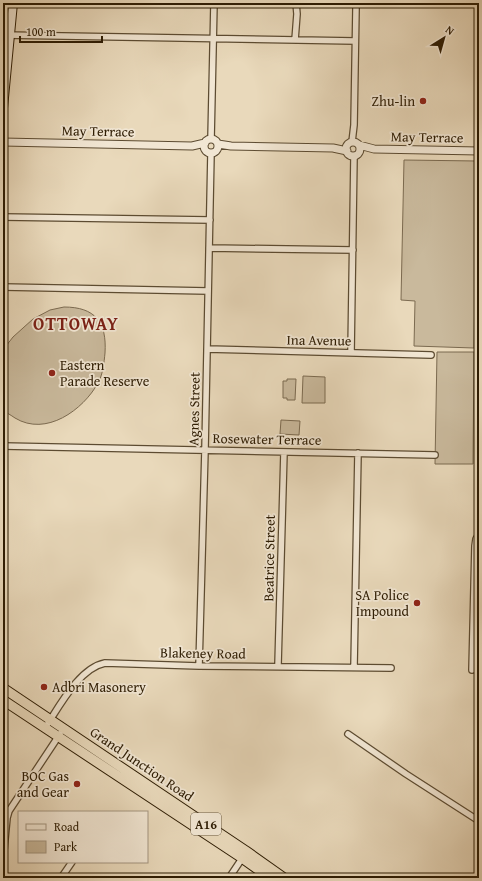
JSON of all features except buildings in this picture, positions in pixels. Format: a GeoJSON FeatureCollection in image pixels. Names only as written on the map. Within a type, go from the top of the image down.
{"type":"FeatureCollection","features":[{"type":"Feature","properties":{"kind":"highway","name":"Grand Junction Road"},"geometry":{"type":"LineString","coordinates":[[3,688],[61,733],[244,854],[284,878]]}},
{"type":"Feature","properties":{"kind":"highway","name":"Grand Junction Road"},"geometry":{"type":"LineString","coordinates":[[3,700],[48,724]]}},
{"type":"Feature","properties":{"kind":"highway","name":"Grand Junction Road"},"geometry":{"type":"LineString","coordinates":[[244,854],[270,878]]}},
{"type":"Feature","properties":{"kind":"main road"},"geometry":{"type":"LineString","coordinates":[[3,108],[6,35],[13,3]]}},
{"type":"Feature","properties":{"kind":"street"},"geometry":{"type":"LineString","coordinates":[[213,38],[214,3]]}},
{"type":"Feature","properties":{"kind":"street"},"geometry":{"type":"LineString","coordinates":[[296,3],[296,40]]}},
{"type":"Feature","properties":{"kind":"street"},"geometry":{"type":"LineString","coordinates":[[351,353],[356,8]]}},
{"type":"Feature","properties":{"kind":"street"},"geometry":{"type":"LineString","coordinates":[[6,35],[355,41]]}},
{"type":"Feature","properties":{"kind":"street","name":"Agnes Street"},"geometry":{"type":"LineString","coordinates":[[200,666],[210,220],[208,146],[213,38]]}},
{"type":"Feature","properties":{"kind":"street","name":"May Terrace"},"geometry":{"type":"LineString","coordinates":[[208,146],[215,140],[218,146],[224,149],[231,146],[479,151]]}},
{"type":"Feature","properties":{"kind":"street","name":"May Terrace"},"geometry":{"type":"LineString","coordinates":[[3,142],[208,146],[215,152],[218,146]]}},
{"type":"Feature","properties":{"kind":"street"},"geometry":{"type":"LineString","coordinates":[[3,217],[210,220]]}},
{"type":"Feature","properties":{"kind":"street"},"geometry":{"type":"LineString","coordinates":[[209,248],[353,250]]}},
{"type":"Feature","properties":{"kind":"street"},"geometry":{"type":"LineString","coordinates":[[3,288],[208,291]]}},
{"type":"Feature","properties":{"kind":"street","name":"Ina Avenue"},"geometry":{"type":"LineString","coordinates":[[207,349],[431,355]]}},
{"type":"Feature","properties":{"kind":"street","name":"Rosewater Terrace"},"geometry":{"type":"LineString","coordinates":[[3,446],[435,455]]}},
{"type":"Feature","properties":{"kind":"street","name":"Beatrice Street"},"geometry":{"type":"LineString","coordinates":[[278,665],[284,452]]}},
{"type":"Feature","properties":{"kind":"street"},"geometry":{"type":"LineString","coordinates":[[354,667],[358,453]]}},
{"type":"Feature","properties":{"kind":"street"},"geometry":{"type":"LineString","coordinates":[[472,670],[475,546],[476,539],[479,534]]}},
{"type":"Feature","properties":{"kind":"street","name":"Blakeney Road"},"geometry":{"type":"LineString","coordinates":[[48,724],[78,681],[91,669],[105,662],[200,666],[278,665],[391,668]]}},
{"type":"Feature","properties":{"kind":"street"},"geometry":{"type":"LineString","coordinates":[[3,860],[9,811],[61,733]]}},
{"type":"Feature","properties":{"kind":"street"},"geometry":{"type":"LineString","coordinates":[[348,734],[406,774],[479,821]]}},
{"type":"Feature","properties":{"kind":"street"},"geometry":{"type":"LineString","coordinates":[[229,878],[244,854]]}},
{"type":"Feature","properties":{"kind":"street"},"geometry":{"type":"LineString","coordinates":[[61,878],[71,863]]}},
{"type":"Feature","properties":{"kind":"green space"},"geometry":{"type":"Polygon","coordinates":[[[404,160],[477,161],[474,348],[414,346],[415,301],[401,300],[404,160]]]}},
{"type":"Feature","properties":{"kind":"green space","name":"Eastern Parade Reserve"},"geometry":{"type":"Polygon","coordinates":[[[64,307],[84,310],[91,313],[97,318],[101,325],[104,333],[105,353],[101,376],[98,383],[83,403],[62,418],[39,424],[27,423],[15,418],[3,409],[3,351],[13,337],[33,319],[50,310],[64,307]]]}},
{"type":"Feature","properties":{"kind":"green space"},"geometry":{"type":"Polygon","coordinates":[[[437,352],[474,352],[473,464],[435,464],[437,352]]]}},
{"type":"Feature","properties":{"kind":"green space"},"geometry":{"type":"Polygon","coordinates":[[[303,376],[325,377],[325,403],[302,403],[303,376]]]}},
{"type":"Feature","properties":{"kind":"green space"},"geometry":{"type":"Polygon","coordinates":[[[287,379],[296,379],[295,400],[287,400],[287,398],[283,398],[283,381],[287,381],[287,379]]]}},
{"type":"Feature","properties":{"kind":"green space"},"geometry":{"type":"Polygon","coordinates":[[[281,420],[300,421],[299,435],[280,434],[281,420]]]}},
{"type":"Feature","properties":{"kind":"place","name":"Zhu-lin"},"geometry":{"type":"Point","coordinates":[423,101]}},
{"type":"Feature","properties":{"kind":"place","name":"Eastern Parade Reserve"},"geometry":{"type":"Point","coordinates":[52,373]}},
{"type":"Feature","properties":{"kind":"place","name":"SA Police Impound"},"geometry":{"type":"Point","coordinates":[417,603]}},
{"type":"Feature","properties":{"kind":"place","name":"Adbri Masonery"},"geometry":{"type":"Point","coordinates":[44,687]}},
{"type":"Feature","properties":{"kind":"place","name":"BOC Gas and Gear"},"geometry":{"type":"Point","coordinates":[77,784]}},
{"type":"Feature","properties":{"kind":"district","name":"OTTOWAY"},"geometry":{"type":"Point","coordinates":[76,324]}}]}
